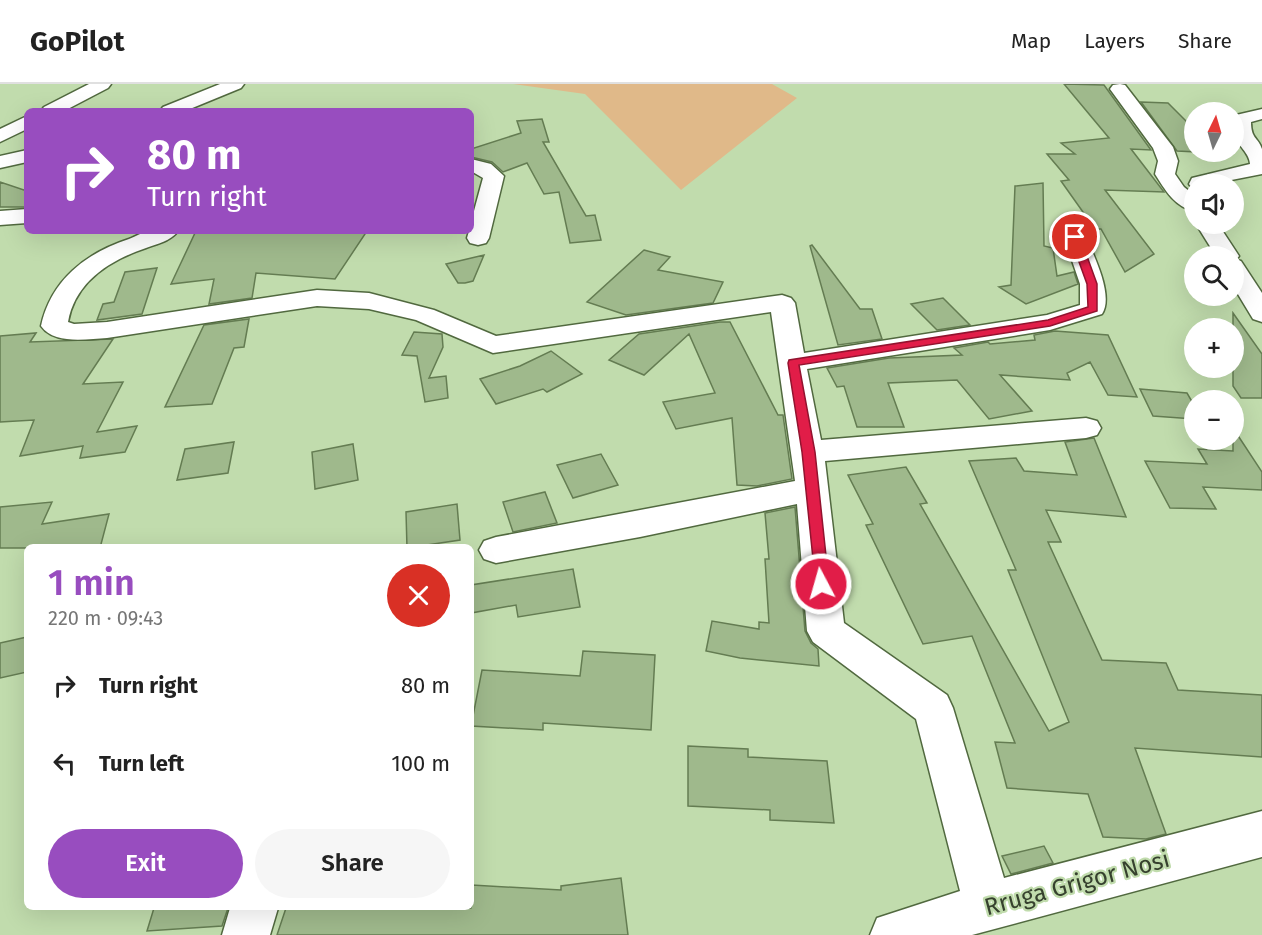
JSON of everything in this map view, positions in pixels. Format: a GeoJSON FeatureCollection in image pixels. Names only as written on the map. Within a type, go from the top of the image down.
{"type":"FeatureCollection","features":[{"type":"Feature","properties":{"kind":"street"},"geometry":{"type":"LineString","coordinates":[[56,108],[102,84]]}},
{"type":"Feature","properties":{"kind":"street"},"geometry":{"type":"LineString","coordinates":[[176,108],[236,84]]}},
{"type":"Feature","properties":{"kind":"street"},"geometry":{"type":"LineString","coordinates":[[1119,89],[1163,147],[1168,160],[1165,174],[1176,191],[1184,197]]}},
{"type":"Feature","properties":{"kind":"street"},"geometry":{"type":"LineString","coordinates":[[1228,174],[1244,173],[1260,168],[1260,158],[1244,140],[1240,129],[1242,119],[1262,114]]}},
{"type":"Feature","properties":{"kind":"street"},"geometry":{"type":"LineString","coordinates":[[0,136],[24,124]]}},
{"type":"Feature","properties":{"kind":"street"},"geometry":{"type":"LineString","coordinates":[[0,162],[24,157]]}},
{"type":"Feature","properties":{"kind":"street"},"geometry":{"type":"LineString","coordinates":[[474,166],[484,168],[494,176],[478,238]]}},
{"type":"Feature","properties":{"kind":"street"},"geometry":{"type":"LineString","coordinates":[[0,218],[24,216]]}},
{"type":"Feature","properties":{"kind":"street"},"geometry":{"type":"LineString","coordinates":[[161,234],[101,259],[90,267],[63,298],[55,314],[54,326],[72,332],[107,330],[317,298],[369,301],[425,315],[493,345],[782,303],[808,452],[826,631],[933,708],[988,906]]}},
{"type":"Feature","properties":{"kind":"street"},"geometry":{"type":"LineString","coordinates":[[793,363],[1050,322],[1093,309],[1092,284],[1075,237]]}},
{"type":"Feature","properties":{"kind":"street"},"geometry":{"type":"LineString","coordinates":[[1244,284],[1262,314]]}},
{"type":"Feature","properties":{"kind":"street"},"geometry":{"type":"LineString","coordinates":[[808,452],[1086,428]]}},
{"type":"Feature","properties":{"kind":"street"},"geometry":{"type":"LineString","coordinates":[[496,550],[640,525],[811,489]]}},
{"type":"Feature","properties":{"kind":"street","name":"Rruga Grigor Nosi"},"geometry":{"type":"LineString","coordinates":[[921,931],[988,906],[1262,834]]}},
{"type":"Feature","properties":{"kind":"street"},"geometry":{"type":"LineString","coordinates":[[246,935],[253,910]]}},
{"type":"Feature","properties":{"kind":"shaded area"},"geometry":{"type":"Polygon","coordinates":[[[513,84],[772,84],[797,98],[681,190],[585,94],[513,84]]]}},
{"type":"Feature","properties":{"kind":"building"},"geometry":{"type":"Polygon","coordinates":[[[1064,84],[1104,85],[1151,150],[1131,149],[1164,192],[1105,190],[1154,254],[1125,272],[1101,229],[1095,229],[1061,181],[1069,180],[1047,154],[1075,154],[1061,143],[1109,138],[1064,84]]]}},
{"type":"Feature","properties":{"kind":"building"},"geometry":{"type":"Polygon","coordinates":[[[1141,102],[1168,103],[1184,119],[1184,151],[1177,151],[1141,102]]]}},
{"type":"Feature","properties":{"kind":"building"},"geometry":{"type":"Polygon","coordinates":[[[542,119],[549,142],[543,142],[586,216],[595,215],[601,240],[570,243],[559,192],[544,194],[527,163],[503,172],[492,162],[474,158],[474,148],[521,133],[517,121],[542,119]]]}},
{"type":"Feature","properties":{"kind":"building"},"geometry":{"type":"Polygon","coordinates":[[[0,182],[24,190],[24,207],[0,207],[0,182]]]}},
{"type":"Feature","properties":{"kind":"building"},"geometry":{"type":"Polygon","coordinates":[[[1043,183],[1044,246],[1053,248],[1057,276],[1074,272],[1078,284],[1026,304],[999,287],[1011,285],[1015,186],[1043,183]]]}},
{"type":"Feature","properties":{"kind":"building"},"geometry":{"type":"Polygon","coordinates":[[[195,234],[365,234],[335,279],[256,273],[252,298],[209,304],[214,279],[171,284],[195,234]]]}},
{"type":"Feature","properties":{"kind":"building"},"geometry":{"type":"Polygon","coordinates":[[[812,245],[860,309],[872,309],[882,339],[838,345],[810,246],[812,245]]]}},
{"type":"Feature","properties":{"kind":"building"},"geometry":{"type":"Polygon","coordinates":[[[644,250],[670,257],[658,270],[723,282],[713,303],[626,315],[587,302],[644,250]]]}},
{"type":"Feature","properties":{"kind":"building"},"geometry":{"type":"Polygon","coordinates":[[[484,255],[473,281],[465,283],[458,283],[446,264],[484,255]]]}},
{"type":"Feature","properties":{"kind":"building"},"geometry":{"type":"Polygon","coordinates":[[[157,268],[142,314],[97,320],[103,304],[114,302],[125,272],[157,268]]]}},
{"type":"Feature","properties":{"kind":"building"},"geometry":{"type":"Polygon","coordinates":[[[943,298],[970,325],[937,330],[911,304],[943,298]]]}},
{"type":"Feature","properties":{"kind":"building"},"geometry":{"type":"Polygon","coordinates":[[[249,319],[244,347],[234,348],[212,404],[165,407],[204,325],[249,319]]]}},
{"type":"Feature","properties":{"kind":"building"},"geometry":{"type":"Polygon","coordinates":[[[730,322],[778,415],[783,415],[792,479],[757,486],[737,485],[732,418],[676,429],[663,402],[715,393],[689,334],[644,375],[609,360],[639,334],[730,322]]]}},
{"type":"Feature","properties":{"kind":"building"},"geometry":{"type":"Polygon","coordinates":[[[1244,329],[1262,354],[1262,398],[1244,398],[1244,390],[1236,390],[1233,378],[1244,378],[1244,329]]]}},
{"type":"Feature","properties":{"kind":"building"},"geometry":{"type":"Polygon","coordinates":[[[1055,331],[1108,335],[1137,397],[1108,395],[1090,362],[1067,373],[1070,380],[1000,375],[1032,411],[989,419],[957,380],[888,383],[904,427],[857,427],[844,386],[837,387],[827,368],[889,358],[962,355],[954,348],[988,342],[990,344],[1035,340],[1034,335],[1055,331]]]}},
{"type":"Feature","properties":{"kind":"building"},"geometry":{"type":"Polygon","coordinates":[[[414,332],[442,334],[443,347],[429,378],[446,376],[448,398],[425,402],[417,356],[402,355],[414,332]]]}},
{"type":"Feature","properties":{"kind":"building"},"geometry":{"type":"Polygon","coordinates":[[[36,333],[30,342],[113,339],[83,384],[123,382],[97,432],[137,426],[125,452],[80,458],[83,446],[20,456],[34,420],[0,422],[0,336],[36,333]]]}},
{"type":"Feature","properties":{"kind":"building"},"geometry":{"type":"Polygon","coordinates":[[[551,351],[582,374],[547,392],[543,389],[496,404],[480,379],[520,366],[551,351]]]}},
{"type":"Feature","properties":{"kind":"building"},"geometry":{"type":"Polygon","coordinates":[[[1140,389],[1184,393],[1184,418],[1153,416],[1140,389]]]}},
{"type":"Feature","properties":{"kind":"building"},"geometry":{"type":"Polygon","coordinates":[[[1094,438],[1126,517],[1046,510],[1061,542],[1048,542],[1102,660],[1166,663],[1178,690],[1262,695],[1262,757],[1135,748],[1166,834],[1146,839],[1103,837],[1088,794],[1007,788],[995,742],[1015,743],[972,636],[923,644],[866,525],[873,524],[848,475],[906,467],[927,503],[920,504],[1049,731],[1069,722],[1008,570],[1016,570],[969,461],[1016,458],[1024,471],[1077,475],[1065,442],[1094,438]]]}},
{"type":"Feature","properties":{"kind":"building"},"geometry":{"type":"Polygon","coordinates":[[[234,442],[228,473],[177,480],[185,449],[234,442]]]}},
{"type":"Feature","properties":{"kind":"building"},"geometry":{"type":"Polygon","coordinates":[[[353,444],[358,480],[315,489],[312,452],[353,444]]]}},
{"type":"Feature","properties":{"kind":"building"},"geometry":{"type":"Polygon","coordinates":[[[1244,445],[1262,472],[1262,490],[1203,487],[1216,509],[1170,508],[1145,461],[1207,464],[1199,450],[1244,450],[1244,445]]]}},
{"type":"Feature","properties":{"kind":"building"},"geometry":{"type":"Polygon","coordinates":[[[601,454],[618,485],[573,498],[557,465],[601,454]]]}},
{"type":"Feature","properties":{"kind":"building"},"geometry":{"type":"Polygon","coordinates":[[[545,492],[557,523],[513,532],[503,502],[545,492]]]}},
{"type":"Feature","properties":{"kind":"building"},"geometry":{"type":"Polygon","coordinates":[[[52,502],[42,524],[109,514],[101,544],[24,544],[24,548],[0,548],[0,507],[52,502]]]}},
{"type":"Feature","properties":{"kind":"building"},"geometry":{"type":"Polygon","coordinates":[[[457,504],[460,540],[434,544],[407,544],[406,512],[457,504]]]}},
{"type":"Feature","properties":{"kind":"building"},"geometry":{"type":"Polygon","coordinates":[[[795,507],[805,631],[811,643],[818,649],[819,666],[740,658],[706,651],[712,621],[759,629],[759,622],[769,623],[765,559],[769,559],[765,513],[795,507]]]}},
{"type":"Feature","properties":{"kind":"building"},"geometry":{"type":"Polygon","coordinates":[[[573,569],[580,607],[518,617],[516,605],[474,612],[474,585],[573,569]]]}},
{"type":"Feature","properties":{"kind":"building"},"geometry":{"type":"Polygon","coordinates":[[[24,638],[24,673],[0,678],[0,643],[24,638]]]}},
{"type":"Feature","properties":{"kind":"building"},"geometry":{"type":"Polygon","coordinates":[[[583,651],[655,655],[651,730],[543,723],[543,730],[474,726],[474,711],[482,670],[580,676],[583,651]]]}},
{"type":"Feature","properties":{"kind":"building"},"geometry":{"type":"Polygon","coordinates":[[[688,746],[748,749],[748,757],[827,761],[834,823],[770,820],[770,810],[688,806],[688,746]]]}},
{"type":"Feature","properties":{"kind":"building"},"geometry":{"type":"Polygon","coordinates":[[[1044,846],[1053,863],[1011,874],[1002,856],[1044,846]]]}},
{"type":"Feature","properties":{"kind":"building"},"geometry":{"type":"Polygon","coordinates":[[[621,878],[628,935],[277,935],[285,910],[474,910],[474,885],[561,890],[561,886],[621,878]]]}},
{"type":"Feature","properties":{"kind":"building"},"geometry":{"type":"Polygon","coordinates":[[[153,910],[227,910],[222,926],[147,931],[153,910]]]}},
{"type":"Feature","properties":{"kind":"route"},"geometry":{"type":"LineString","coordinates":[[821,584],[808,452],[793,363],[1050,322],[1093,309],[1092,284],[1075,237]]}}]}
